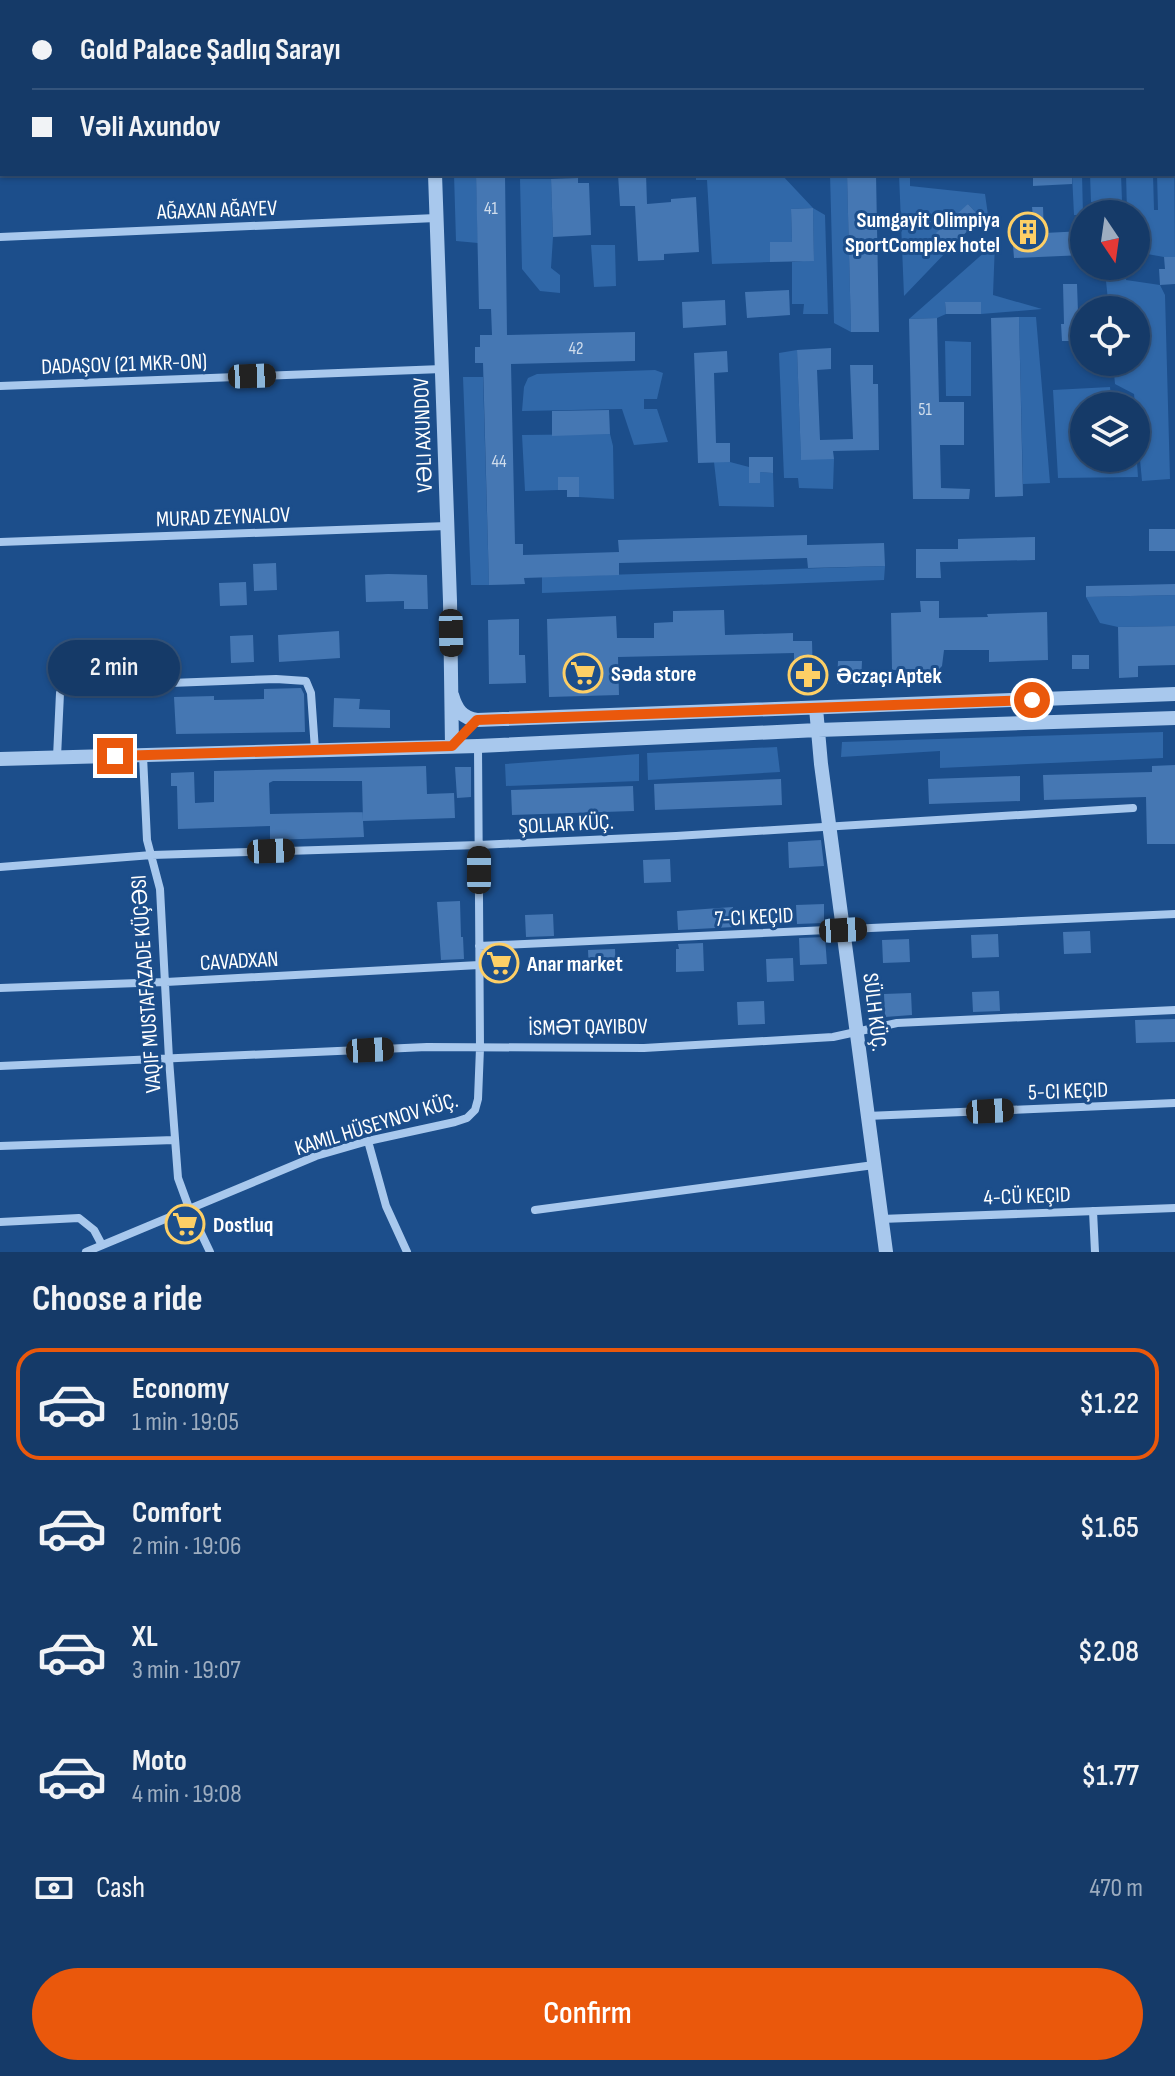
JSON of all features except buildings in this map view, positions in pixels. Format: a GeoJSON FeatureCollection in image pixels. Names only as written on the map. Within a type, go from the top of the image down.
{"type":"FeatureCollection","features":[{"type":"Feature","properties":{"kind":"street","name":"VƏLI AXUNDOV"},"geometry":{"type":"LineString","coordinates":[[435,176],[452,746]]}},
{"type":"Feature","properties":{"kind":"street","name":"AĞAXAN AĞAYEV"},"geometry":{"type":"LineString","coordinates":[[0,237],[436,218]]}},
{"type":"Feature","properties":{"kind":"street","name":"DADAŞOV (21 MKR-ON)"},"geometry":{"type":"LineString","coordinates":[[0,386],[442,369]]}},
{"type":"Feature","properties":{"kind":"street","name":"MURAD ZEYNALOV"},"geometry":{"type":"LineString","coordinates":[[0,542],[447,526]]}},
{"type":"Feature","properties":{"kind":"street"},"geometry":{"type":"LineString","coordinates":[[57,757],[60,693],[65,687],[276,679],[306,681],[311,693],[315,750]]}},
{"type":"Feature","properties":{"kind":"street"},"geometry":{"type":"LineString","coordinates":[[452,695],[461,713],[477,720],[1175,694]]}},
{"type":"Feature","properties":{"kind":"street"},"geometry":{"type":"LineString","coordinates":[[1061,699],[1061,722]]}},
{"type":"Feature","properties":{"kind":"street","name":"SÜLH KÜÇ."},"geometry":{"type":"LineString","coordinates":[[816,708],[886,1252]]}},
{"type":"Feature","properties":{"kind":"street"},"geometry":{"type":"LineString","coordinates":[[0,759],[478,746],[1175,718]]}},
{"type":"Feature","properties":{"kind":"street"},"geometry":{"type":"LineString","coordinates":[[452,746],[477,720]]}},
{"type":"Feature","properties":{"kind":"street"},"geometry":{"type":"LineString","coordinates":[[477,720],[478,746]]}},
{"type":"Feature","properties":{"kind":"street","name":"KAMIL HÜSEYNOV KÜÇ."},"geometry":{"type":"LineString","coordinates":[[86,1252],[316,1156],[467,1118],[475,1110],[480,1048],[478,746]]}},
{"type":"Feature","properties":{"kind":"street","name":"VAQIF MUSTAFAZADE KÜÇƏSI"},"geometry":{"type":"LineString","coordinates":[[143,756],[147,840],[160,889],[178,1178],[210,1252]]}},
{"type":"Feature","properties":{"kind":"street","name":"ŞOLLAR KÜÇ."},"geometry":{"type":"LineString","coordinates":[[0,867],[152,855],[479,845],[1133,808]]}},
{"type":"Feature","properties":{"kind":"street","name":"7-CI KEÇID"},"geometry":{"type":"LineString","coordinates":[[479,946],[1175,914]]}},
{"type":"Feature","properties":{"kind":"street","name":"CAVADXAN"},"geometry":{"type":"LineString","coordinates":[[0,988],[479,965]]}},
{"type":"Feature","properties":{"kind":"street"},"geometry":{"type":"LineString","coordinates":[[0,1066],[427,1047],[644,1048],[833,1037],[897,1023],[1175,1010]]}},
{"type":"Feature","properties":{"kind":"street","name":"5-CI KEÇID"},"geometry":{"type":"LineString","coordinates":[[867,1116],[1175,1103]]}},
{"type":"Feature","properties":{"kind":"street"},"geometry":{"type":"LineString","coordinates":[[0,1146],[174,1140]]}},
{"type":"Feature","properties":{"kind":"street"},"geometry":{"type":"LineString","coordinates":[[368,1141],[386,1206],[407,1252]]}},
{"type":"Feature","properties":{"kind":"street"},"geometry":{"type":"LineString","coordinates":[[535,1210],[874,1165]]}},
{"type":"Feature","properties":{"kind":"street","name":"4-CÜ KEÇID"},"geometry":{"type":"LineString","coordinates":[[881,1219],[1175,1208]]}},
{"type":"Feature","properties":{"kind":"street"},"geometry":{"type":"LineString","coordinates":[[1093,1211],[1095,1252]]}},
{"type":"Feature","properties":{"kind":"street"},"geometry":{"type":"LineString","coordinates":[[0,1222],[79,1218],[94,1230],[102,1245]]}},
{"type":"Feature","properties":{"kind":"shaded area"},"geometry":{"type":"Polygon","coordinates":[[[454,176],[476,176],[478,243],[456,241],[454,176]]]}},
{"type":"Feature","properties":{"kind":"shaded area"},"geometry":{"type":"Polygon","coordinates":[[[696,176],[783,176],[813,208],[791,209],[792,242],[771,242],[770,262],[712,264],[707,180],[696,180],[696,176]]]}},
{"type":"Feature","properties":{"kind":"shaded area"},"geometry":{"type":"Polygon","coordinates":[[[830,176],[847,176],[851,332],[834,323],[830,176]]]}},
{"type":"Feature","properties":{"kind":"shaded area"},"geometry":{"type":"Polygon","coordinates":[[[899,176],[910,176],[910,186],[985,194],[988,215],[981,218],[968,204],[950,248],[904,296],[899,176]]]}},
{"type":"Feature","properties":{"kind":"shaded area"},"geometry":{"type":"Polygon","coordinates":[[[1072,176],[1082,176],[1083,200],[1073,200],[1072,176]]]}},
{"type":"Feature","properties":{"kind":"shaded area"},"geometry":{"type":"Polygon","coordinates":[[[1090,176],[1121,176],[1122,200],[1091,200],[1090,176]]]}},
{"type":"Feature","properties":{"kind":"shaded area"},"geometry":{"type":"Polygon","coordinates":[[[1126,176],[1153,176],[1154,210],[1158,210],[1157,176],[1174,176],[1175,257],[1150,254],[1150,200],[1127,200],[1126,176]]]}},
{"type":"Feature","properties":{"kind":"shaded area"},"geometry":{"type":"Polygon","coordinates":[[[520,179],[551,179],[551,268],[560,275],[560,293],[540,291],[522,269],[520,179]]]}},
{"type":"Feature","properties":{"kind":"shaded area"},"geometry":{"type":"Polygon","coordinates":[[[813,208],[825,215],[828,314],[803,314],[804,304],[792,304],[792,262],[814,260],[813,208]]]}},
{"type":"Feature","properties":{"kind":"shaded area"},"geometry":{"type":"Polygon","coordinates":[[[995,243],[993,295],[1042,309],[981,314],[981,303],[945,303],[946,314],[937,318],[909,319],[995,243]]]}},
{"type":"Feature","properties":{"kind":"shaded area"},"geometry":{"type":"Polygon","coordinates":[[[591,245],[615,245],[616,286],[594,287],[591,245]]]}},
{"type":"Feature","properties":{"kind":"shaded area"},"geometry":{"type":"Polygon","coordinates":[[[1103,280],[1160,285],[1165,295],[1170,479],[1142,481],[1141,472],[1150,472],[1150,392],[1130,392],[1115,384],[1114,376],[1150,376],[1150,296],[1108,296],[1106,281],[1103,280]]]}},
{"type":"Feature","properties":{"kind":"shaded area"},"geometry":{"type":"Polygon","coordinates":[[[1019,317],[1036,317],[1050,483],[1023,484],[1019,317]]]}},
{"type":"Feature","properties":{"kind":"shaded area"},"geometry":{"type":"Polygon","coordinates":[[[945,341],[971,342],[971,396],[946,396],[945,341]]]}},
{"type":"Feature","properties":{"kind":"shaded area"},"geometry":{"type":"Polygon","coordinates":[[[797,350],[801,459],[834,459],[833,489],[799,488],[798,478],[784,478],[779,353],[797,350]]]}},
{"type":"Feature","properties":{"kind":"shaded area"},"geometry":{"type":"Polygon","coordinates":[[[655,370],[663,373],[657,399],[644,399],[644,409],[657,409],[668,442],[634,445],[622,409],[522,411],[524,387],[528,378],[537,374],[655,370]]]}},
{"type":"Feature","properties":{"kind":"shaded area"},"geometry":{"type":"Polygon","coordinates":[[[463,377],[483,377],[489,585],[471,585],[463,377]]]}},
{"type":"Feature","properties":{"kind":"shaded area"},"geometry":{"type":"Polygon","coordinates":[[[1110,387],[1111,392],[1070,392],[1070,472],[1138,472],[1138,477],[1058,478],[1053,390],[1110,387]]]}},
{"type":"Feature","properties":{"kind":"shaded area"},"geometry":{"type":"Polygon","coordinates":[[[610,434],[614,499],[579,497],[579,477],[558,477],[558,490],[525,491],[522,435],[610,434]]]}},
{"type":"Feature","properties":{"kind":"shaded area"},"geometry":{"type":"Polygon","coordinates":[[[714,462],[749,467],[750,483],[760,483],[760,472],[773,473],[774,507],[719,506],[714,462]]]}},
{"type":"Feature","properties":{"kind":"shaded area"},"geometry":{"type":"Polygon","coordinates":[[[885,566],[884,580],[542,593],[542,577],[885,566]]]}},
{"type":"Feature","properties":{"kind":"shaded area"},"geometry":{"type":"Polygon","coordinates":[[[1175,595],[1175,626],[1118,627],[1100,623],[1086,597],[1175,595]]]}},
{"type":"Feature","properties":{"kind":"shaded area"},"geometry":{"type":"Polygon","coordinates":[[[1163,732],[1163,758],[940,768],[940,751],[841,757],[842,742],[1163,732]]]}},
{"type":"Feature","properties":{"kind":"shaded area"},"geometry":{"type":"Polygon","coordinates":[[[777,747],[780,772],[648,780],[647,753],[777,747]]]}},
{"type":"Feature","properties":{"kind":"shaded area"},"geometry":{"type":"Polygon","coordinates":[[[639,754],[639,781],[506,786],[505,764],[639,754]]]}},
{"type":"Feature","properties":{"kind":"place","name":"Sumgayit Olimpiya SportComplex hotel"},"geometry":{"type":"Point","coordinates":[1028,232]}},
{"type":"Feature","properties":{"kind":"place","name":"Səda store"},"geometry":{"type":"Point","coordinates":[583,673]}},
{"type":"Feature","properties":{"kind":"place","name":"Əczaçı Aptek"},"geometry":{"type":"Point","coordinates":[808,675]}},
{"type":"Feature","properties":{"kind":"place","name":"Anar market"},"geometry":{"type":"Point","coordinates":[499,963]}},
{"type":"Feature","properties":{"kind":"place","name":"Dostluq"},"geometry":{"type":"Point","coordinates":[185,1224]}},
{"type":"Feature","properties":{"kind":"route"},"geometry":{"type":"LineString","coordinates":[[115,756],[452,746],[477,720],[1032,700]]}}]}
